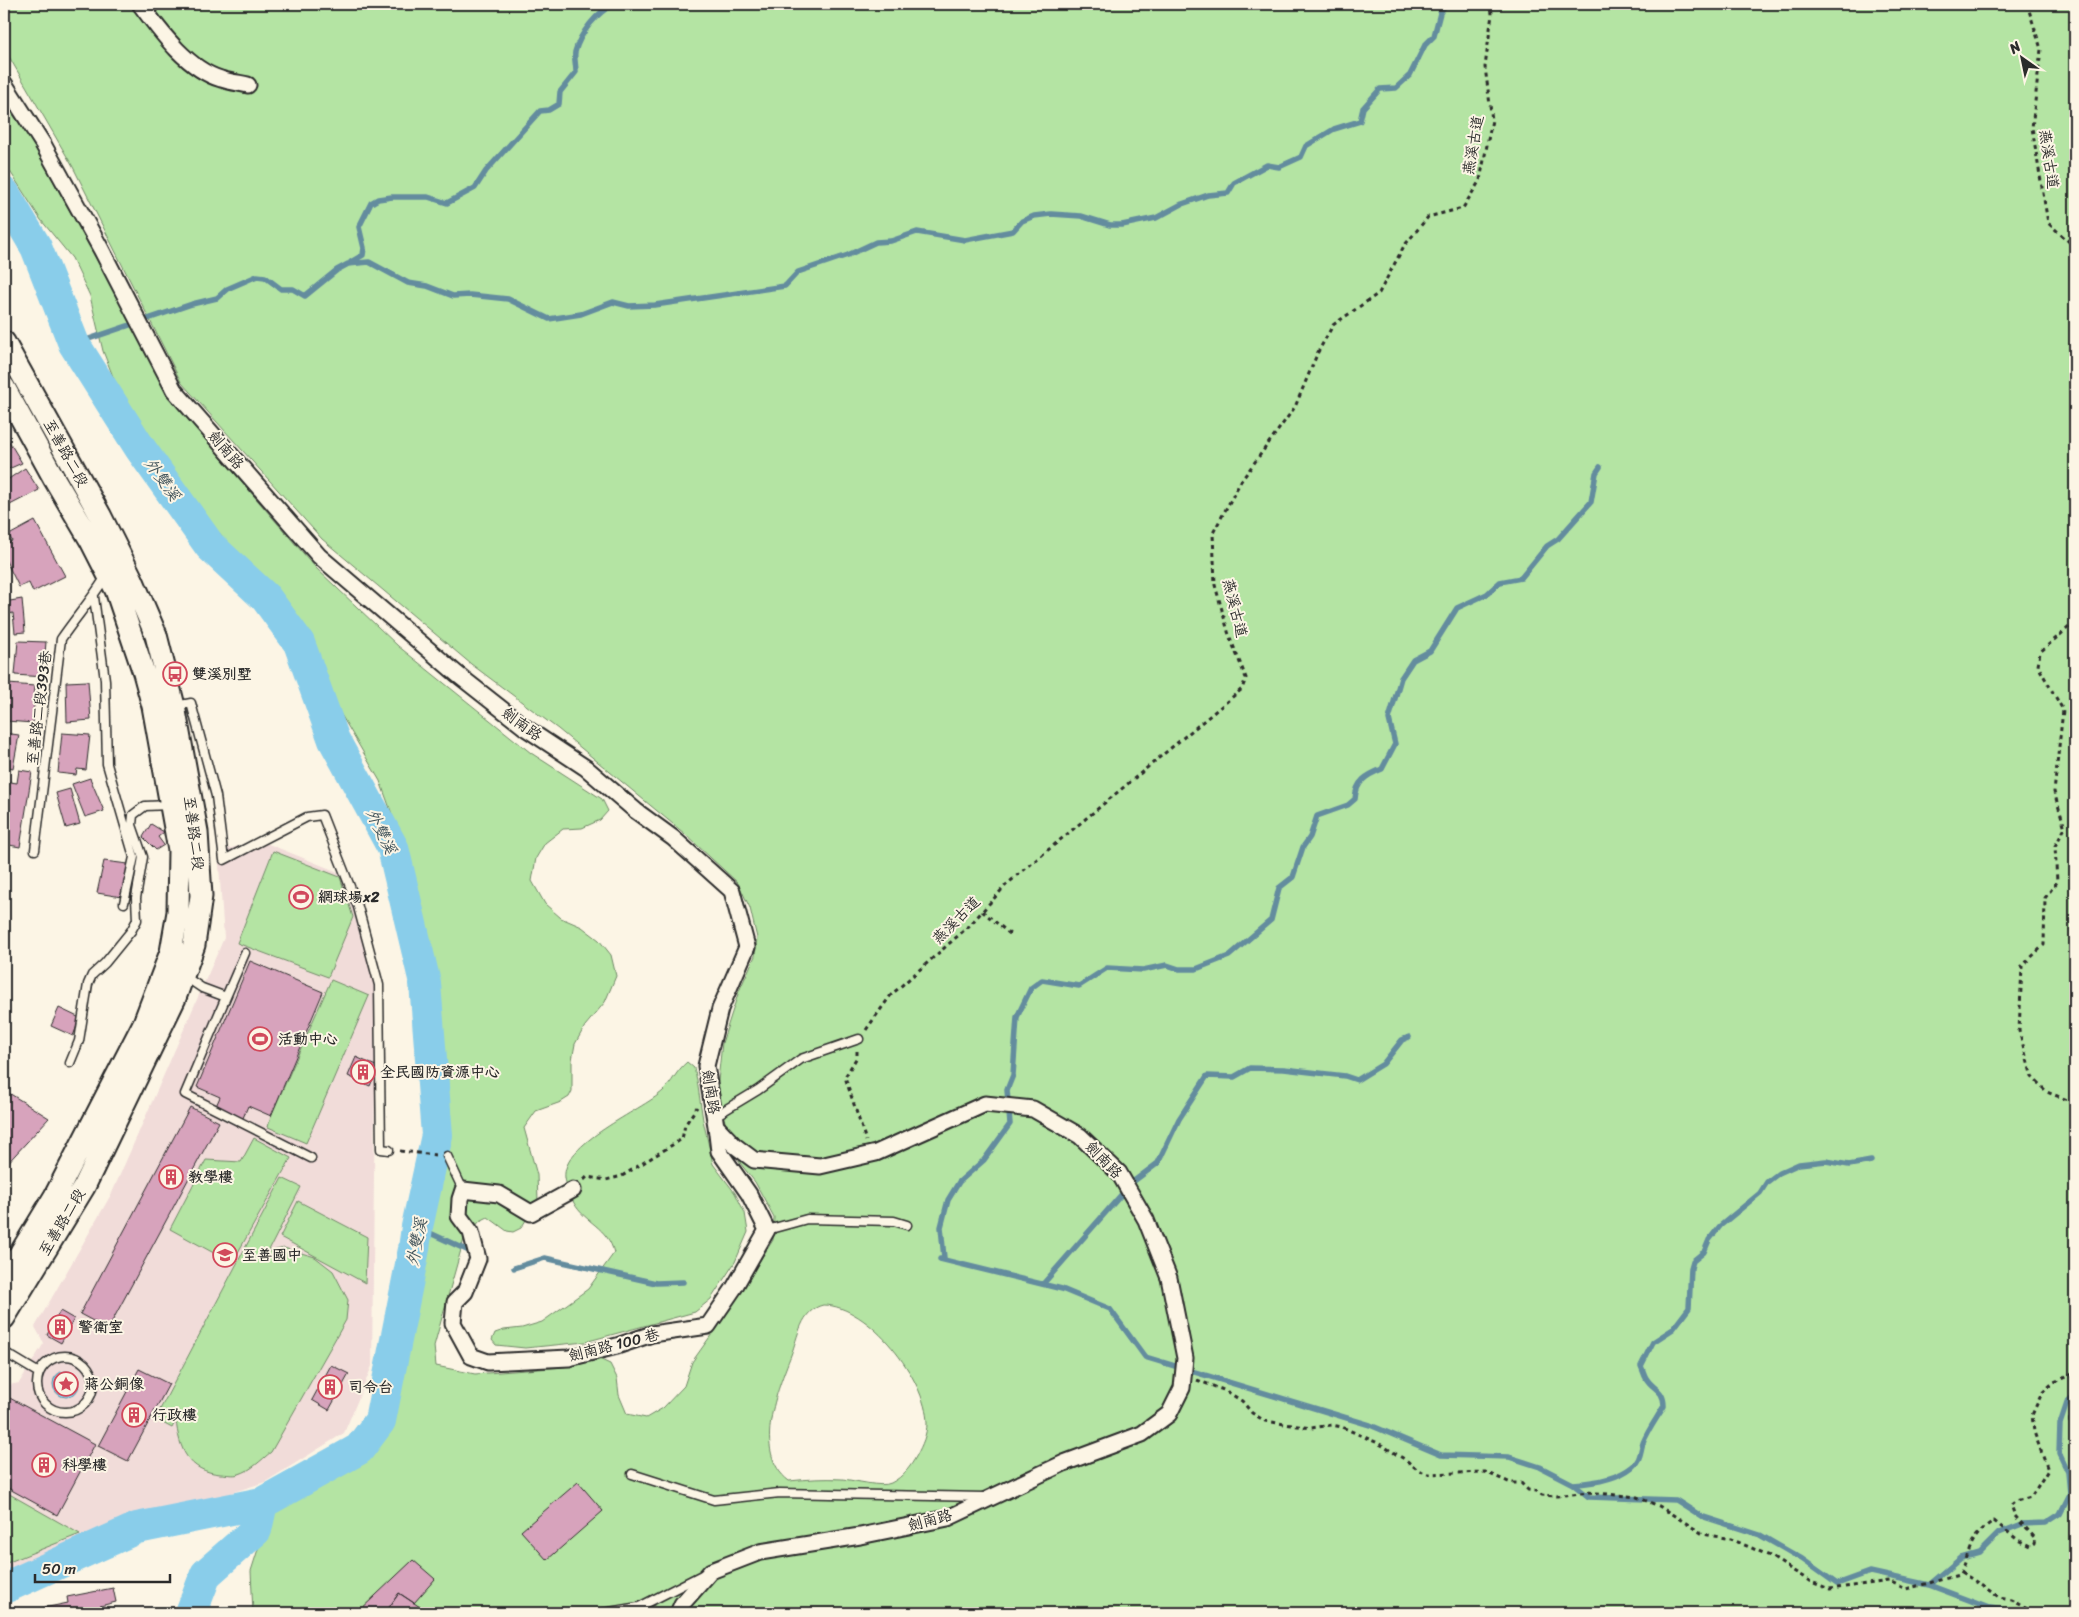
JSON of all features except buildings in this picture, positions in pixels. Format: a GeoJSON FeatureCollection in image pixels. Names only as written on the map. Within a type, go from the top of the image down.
{"type":"FeatureCollection","features":[{"type":"Feature","properties":{"kind":"street"},"geometry":{"type":"LineString","coordinates":[[140,4],[163,36],[194,64],[219,79],[248,84]]}},
{"type":"Feature","properties":{"kind":"street","name":"劍南路"},"geometry":{"type":"LineString","coordinates":[[4,83],[43,144],[174,390],[319,556],[457,674],[527,729],[586,768],[636,811],[673,838],[732,891],[747,947],[720,1009],[706,1066],[715,1121],[734,1145],[754,1160],[820,1166],[876,1153],[985,1104],[1033,1109],[1080,1136],[1119,1173],[1146,1220],[1169,1278],[1185,1358],[1182,1388],[1169,1414],[1142,1434],[1064,1463],[948,1518],[860,1536],[760,1552],[711,1571],[682,1604],[678,1613]]}},
{"type":"Feature","properties":{"kind":"street","name":"至善路二段"},"geometry":{"type":"LineString","coordinates":[[4,342],[100,515],[116,569],[116,590],[144,673],[158,726],[180,850],[178,912],[171,952],[140,1032],[55,1196],[4,1280]]}},
{"type":"Feature","properties":{"kind":"street","name":"至善路二段"},"geometry":{"type":"LineString","coordinates":[[4,387],[156,635],[174,706],[197,832],[202,896],[194,945],[175,998],[84,1187],[4,1318]]}},
{"type":"Feature","properties":{"kind":"street"},"geometry":{"type":"LineString","coordinates":[[715,1121],[719,1151],[750,1194],[768,1230]]}},
{"type":"Feature","properties":{"kind":"street"},"geometry":{"type":"LineString","coordinates":[[463,1190],[499,1194],[531,1213],[573,1190]]}},
{"type":"Feature","properties":{"kind":"street","name":"劍南路 100 巷"},"geometry":{"type":"LineString","coordinates":[[463,1190],[460,1199],[459,1216],[472,1232],[478,1259],[465,1292],[455,1302],[454,1323],[471,1356],[488,1362],[570,1358],[617,1346],[652,1334],[708,1326],[734,1288],[768,1230]]}},
{"type":"Feature","properties":{"kind":"lane","name":"至善路二段393巷"},"geometry":{"type":"LineString","coordinates":[[35,850],[61,639],[80,612],[116,569]]}},
{"type":"Feature","properties":{"kind":"lane"},"geometry":{"type":"LineString","coordinates":[[94,597],[104,680],[107,764],[134,857],[124,903]]}},
{"type":"Feature","properties":{"kind":"lane"},"geometry":{"type":"LineString","coordinates":[[174,706],[191,703],[216,796],[224,860],[307,817],[322,815],[358,907],[379,985],[381,1149],[389,1150]]}},
{"type":"Feature","properties":{"kind":"lane"},"geometry":{"type":"LineString","coordinates":[[70,1063],[79,1041],[88,984],[92,975],[132,931],[137,920],[136,898],[143,857],[132,825],[133,815],[145,806],[172,805]]}},
{"type":"Feature","properties":{"kind":"lane"},"geometry":{"type":"LineString","coordinates":[[245,953],[185,1094],[311,1158]]}},
{"type":"Feature","properties":{"kind":"lane"},"geometry":{"type":"LineString","coordinates":[[182,975],[202,988],[226,997]]}},
{"type":"Feature","properties":{"kind":"lane"},"geometry":{"type":"LineString","coordinates":[[715,1121],[801,1059],[858,1039]]}},
{"type":"Feature","properties":{"kind":"lane"},"geometry":{"type":"LineString","coordinates":[[446,1156],[463,1190]]}},
{"type":"Feature","properties":{"kind":"lane"},"geometry":{"type":"LineString","coordinates":[[768,1230],[807,1219],[894,1221],[907,1225]]}},
{"type":"Feature","properties":{"kind":"lane"},"geometry":{"type":"LineString","coordinates":[[4,1352],[39,1373]]}},
{"type":"Feature","properties":{"kind":"lane"},"geometry":{"type":"LineString","coordinates":[[61,1356],[71,1356],[87,1366],[92,1375],[91,1394],[79,1408],[62,1412],[54,1410],[46,1405],[37,1390],[39,1373],[44,1365],[52,1359],[61,1356]]}},
{"type":"Feature","properties":{"kind":"lane"},"geometry":{"type":"LineString","coordinates":[[632,1474],[714,1500],[780,1493],[991,1498]]}},
{"type":"Feature","properties":{"kind":"lane"},"geometry":{"type":"LineString","coordinates":[[603,1613],[639,1607],[711,1571]]}},
{"type":"Feature","properties":{"kind":"path","name":"燕溪古道"},"geometry":{"type":"LineString","coordinates":[[867,1143],[845,1078],[857,1057],[858,1039],[891,995],[969,926],[1007,884],[1242,689],[1246,678],[1229,635],[1215,585],[1213,533],[1240,481],[1295,407],[1318,352],[1333,325],[1379,293],[1404,246],[1428,217],[1463,208],[1480,180],[1492,120],[1486,67],[1492,14],[1491,4]]}},
{"type":"Feature","properties":{"kind":"path","name":"燕溪古道"},"geometry":{"type":"LineString","coordinates":[[2027,4],[2041,49],[2032,128],[2048,222],[2075,246]]}},
{"type":"Feature","properties":{"kind":"path"},"geometry":{"type":"LineString","coordinates":[[2075,622],[2040,652],[2038,666],[2063,710],[2054,792],[2065,828],[2055,846],[2057,882],[2045,898],[2044,945],[2022,966],[2019,1031],[2032,1077],[2047,1092],[2075,1103]]}},
{"type":"Feature","properties":{"kind":"path"},"geometry":{"type":"LineString","coordinates":[[982,911],[1010,934]]}},
{"type":"Feature","properties":{"kind":"path"},"geometry":{"type":"LineString","coordinates":[[573,1190],[587,1177],[606,1180],[622,1176],[682,1139],[685,1125],[699,1105],[715,1121]]}},
{"type":"Feature","properties":{"kind":"path"},"geometry":{"type":"LineString","coordinates":[[389,1150],[446,1156]]}},
{"type":"Feature","properties":{"kind":"path"},"geometry":{"type":"LineString","coordinates":[[1184,1374],[1226,1391],[1242,1401],[1252,1413],[1265,1421],[1311,1428],[1332,1425],[1342,1428],[1378,1443],[1406,1460],[1418,1470],[1428,1474],[1485,1472],[1511,1483],[1521,1483],[1528,1490],[1536,1491],[1542,1495],[1557,1496],[1587,1492],[1637,1497],[1660,1506],[1703,1534],[1731,1539],[1770,1556],[1811,1582],[1830,1589],[1889,1581],[1906,1590],[1959,1575],[1970,1547],[1984,1526],[1994,1521],[2018,1540],[2030,1546],[2034,1543],[2036,1538],[2015,1516],[2012,1504],[2031,1497],[2048,1470],[2034,1432],[2032,1415],[2042,1393],[2054,1382],[2075,1373]]}},
{"type":"Feature","properties":{"kind":"path"},"geometry":{"type":"LineString","coordinates":[[2075,1413],[2070,1416],[2070,1422],[2075,1426]]}},
{"type":"Feature","properties":{"kind":"path"},"geometry":{"type":"LineString","coordinates":[[1961,1572],[1999,1597],[2011,1599],[2029,1609],[2049,1613]]}},
{"type":"Feature","properties":{"kind":"shaded area","name":"至善國中"},"geometry":{"type":"Polygon","coordinates":[[[261,841],[343,874],[376,988],[372,1366],[344,1433],[265,1482],[78,1542],[4,1570],[4,1386],[19,1383],[44,1343],[35,1327],[112,1193],[224,938],[218,851],[261,841]]]}},
{"type":"Feature","properties":{"kind":"green space"},"geometry":{"type":"Polygon","coordinates":[[[4,4],[2075,4],[2075,1613],[253,1613],[251,1571],[268,1518],[282,1506],[359,1458],[378,1437],[394,1407],[403,1369],[407,1334],[444,1138],[444,1076],[437,989],[404,847],[380,781],[336,706],[316,658],[283,605],[175,480],[119,392],[103,351],[90,296],[72,258],[41,220],[4,162],[4,102],[29,137],[121,304],[166,393],[316,568],[398,646],[531,753],[602,799],[608,811],[600,820],[582,828],[563,829],[545,843],[536,858],[532,881],[545,904],[561,918],[582,927],[599,940],[611,955],[616,976],[605,1002],[585,1026],[575,1044],[572,1060],[572,1091],[569,1097],[536,1111],[524,1128],[537,1175],[538,1201],[521,1228],[513,1232],[507,1231],[488,1217],[480,1221],[464,1239],[434,1346],[436,1366],[475,1374],[564,1367],[599,1359],[610,1364],[617,1378],[619,1395],[627,1414],[646,1418],[663,1408],[684,1386],[692,1362],[724,1317],[773,1240],[774,1217],[755,1182],[740,1163],[722,1113],[718,1081],[722,1043],[739,991],[755,956],[757,938],[750,908],[738,883],[685,834],[558,729],[471,664],[322,539],[181,382],[73,167],[4,48],[4,4]],[[823,1305],[810,1312],[801,1325],[775,1402],[771,1420],[771,1454],[778,1469],[789,1481],[836,1479],[875,1484],[891,1483],[906,1471],[921,1447],[927,1427],[924,1405],[917,1386],[906,1366],[892,1348],[859,1317],[841,1308],[823,1305]]]}},
{"type":"Feature","properties":{"kind":"green space","name":"網球場x2"},"geometry":{"type":"Polygon","coordinates":[[[273,851],[340,877],[353,917],[328,977],[237,943],[273,851]]]}},
{"type":"Feature","properties":{"kind":"green space"},"geometry":{"type":"Polygon","coordinates":[[[4,856],[10,862],[4,897],[4,856]]]}},
{"type":"Feature","properties":{"kind":"green space"},"geometry":{"type":"Polygon","coordinates":[[[331,980],[369,996],[306,1143],[268,1127],[271,1116],[331,980]]]}},
{"type":"Feature","properties":{"kind":"green space"},"geometry":{"type":"Polygon","coordinates":[[[687,1062],[694,1068],[713,1164],[735,1193],[745,1213],[748,1232],[735,1262],[711,1299],[695,1312],[585,1342],[525,1348],[496,1345],[492,1340],[495,1333],[542,1322],[588,1289],[614,1253],[607,1237],[584,1216],[574,1203],[565,1178],[567,1165],[588,1140],[663,1091],[687,1062]]]}},
{"type":"Feature","properties":{"kind":"green space"},"geometry":{"type":"Polygon","coordinates":[[[254,1138],[291,1158],[232,1263],[170,1229],[206,1160],[241,1162],[254,1138]]]}},
{"type":"Feature","properties":{"kind":"green space"},"geometry":{"type":"Polygon","coordinates":[[[282,1178],[301,1187],[268,1252],[284,1248],[315,1257],[333,1271],[348,1300],[346,1320],[271,1452],[252,1467],[239,1474],[230,1475],[209,1472],[200,1468],[187,1457],[177,1431],[176,1420],[172,1428],[155,1419],[282,1178]]]}},
{"type":"Feature","properties":{"kind":"green space"},"geometry":{"type":"Polygon","coordinates":[[[298,1201],[367,1237],[365,1283],[280,1237],[298,1201]]]}},
{"type":"Feature","properties":{"kind":"green space"},"geometry":{"type":"Polygon","coordinates":[[[4,1491],[80,1534],[4,1564],[4,1491]]]}},
{"type":"Feature","properties":{"kind":"water"},"geometry":{"type":"Polygon","coordinates":[[[66,1371],[75,1375],[79,1384],[75,1393],[66,1397],[57,1393],[53,1384],[57,1375],[66,1371]]]}},
{"type":"Feature","properties":{"kind":"waterway"},"geometry":{"type":"LineString","coordinates":[[351,262],[363,255],[364,248],[359,227],[371,203],[378,199],[392,197],[428,197],[447,203],[475,188],[486,171],[540,111],[549,110],[559,104],[560,92],[576,72],[575,52],[577,45],[590,24],[601,12],[614,4]]}},
{"type":"Feature","properties":{"kind":"waterway"},"geometry":{"type":"LineString","coordinates":[[74,344],[192,304],[217,298],[227,289],[257,276],[265,277],[281,289],[293,289],[305,296],[337,270],[348,264],[369,262],[408,283],[427,286],[453,296],[470,295],[508,299],[549,319],[581,314],[613,302],[629,306],[655,305],[785,286],[798,272],[848,255],[876,242],[891,241],[917,232],[965,240],[1013,231],[1022,221],[1034,216],[1051,214],[1081,216],[1110,225],[1122,225],[1156,218],[1182,204],[1208,195],[1228,193],[1234,183],[1267,165],[1279,167],[1301,157],[1306,146],[1334,129],[1360,121],[1363,108],[1380,89],[1396,88],[1410,75],[1425,45],[1434,36],[1440,13],[1446,4]]}},
{"type":"Feature","properties":{"kind":"waterway","name":"外雙溪"},"geometry":{"type":"LineString","coordinates":[[4,193],[36,247],[74,344],[140,448],[210,546],[266,598],[299,643],[334,740],[393,848],[425,983],[437,1135],[417,1227],[380,1421],[359,1449],[262,1503],[137,1528],[4,1588]]}},
{"type":"Feature","properties":{"kind":"waterway"},"geometry":{"type":"LineString","coordinates":[[944,1258],[941,1227],[948,1200],[959,1182],[984,1160],[1010,1124],[1007,1090],[1013,1075],[1017,1017],[1031,988],[1042,980],[1079,986],[1107,968],[1143,970],[1167,965],[1179,969],[1196,969],[1229,956],[1271,920],[1279,888],[1293,877],[1303,847],[1310,837],[1317,816],[1348,805],[1355,799],[1360,783],[1382,769],[1395,744],[1389,719],[1401,678],[1413,660],[1430,651],[1457,608],[1487,594],[1500,582],[1521,578],[1547,546],[1558,539],[1591,502],[1596,473],[1600,467]]}},
{"type":"Feature","properties":{"kind":"waterway"},"geometry":{"type":"LineString","coordinates":[[1043,1284],[1134,1181],[1158,1163],[1179,1119],[1207,1076],[1234,1077],[1250,1068],[1284,1069],[1345,1076],[1357,1080],[1383,1064],[1402,1040],[1409,1037]]}},
{"type":"Feature","properties":{"kind":"waterway"},"geometry":{"type":"LineString","coordinates":[[1573,1484],[1596,1482],[1612,1478],[1626,1471],[1637,1462],[1645,1438],[1664,1406],[1662,1396],[1646,1378],[1641,1366],[1653,1342],[1673,1329],[1689,1308],[1693,1261],[1704,1252],[1709,1240],[1720,1226],[1760,1193],[1767,1182],[1779,1173],[1799,1164],[1826,1161],[1849,1165],[1871,1161]]}},
{"type":"Feature","properties":{"kind":"waterway"},"geometry":{"type":"LineString","coordinates":[[417,1227],[469,1251]]}},
{"type":"Feature","properties":{"kind":"waterway"},"geometry":{"type":"LineString","coordinates":[[514,1268],[545,1258],[656,1283],[683,1282]]}},
{"type":"Feature","properties":{"kind":"waterway"},"geometry":{"type":"LineString","coordinates":[[940,1259],[1062,1289],[1110,1309],[1145,1357],[1370,1425],[1441,1455],[1509,1457],[1540,1467],[1573,1484],[1589,1497],[1676,1500],[1701,1516],[1760,1535],[1802,1559],[1837,1584],[1870,1572],[1929,1585],[1961,1558],[1979,1553],[1999,1533],[2022,1524],[2046,1523],[2060,1514],[2070,1494],[2068,1472],[2059,1453],[2060,1424],[2067,1403],[2075,1396]]}},
{"type":"Feature","properties":{"kind":"waterway","name":"外雙溪"},"geometry":{"type":"LineString","coordinates":[[191,1613],[206,1574],[256,1530],[262,1503]]}},
{"type":"Feature","properties":{"kind":"waterway"},"geometry":{"type":"LineString","coordinates":[[1929,1585],[1990,1608],[2024,1613]]}},
{"type":"Feature","properties":{"kind":"place","name":"雙溪別墅"},"geometry":{"type":"Point","coordinates":[175,674]}},
{"type":"Feature","properties":{"kind":"place","name":"網球場x2"},"geometry":{"type":"Point","coordinates":[301,897]}},
{"type":"Feature","properties":{"kind":"place","name":"活動中心"},"geometry":{"type":"Point","coordinates":[260,1039]}},
{"type":"Feature","properties":{"kind":"place","name":"全民國防資源中心"},"geometry":{"type":"Point","coordinates":[363,1072]}},
{"type":"Feature","properties":{"kind":"place","name":"教學樓"},"geometry":{"type":"Point","coordinates":[171,1177]}},
{"type":"Feature","properties":{"kind":"place","name":"至善國中"},"geometry":{"type":"Point","coordinates":[225,1255]}},
{"type":"Feature","properties":{"kind":"place","name":"警衛室"},"geometry":{"type":"Point","coordinates":[60,1327]}},
{"type":"Feature","properties":{"kind":"place","name":"蔣公銅像"},"geometry":{"type":"Point","coordinates":[66,1384]}},
{"type":"Feature","properties":{"kind":"place","name":"司令台"},"geometry":{"type":"Point","coordinates":[330,1387]}},
{"type":"Feature","properties":{"kind":"place","name":"行政樓"},"geometry":{"type":"Point","coordinates":[134,1415]}},
{"type":"Feature","properties":{"kind":"place","name":"科學樓"},"geometry":{"type":"Point","coordinates":[44,1465]}}]}
